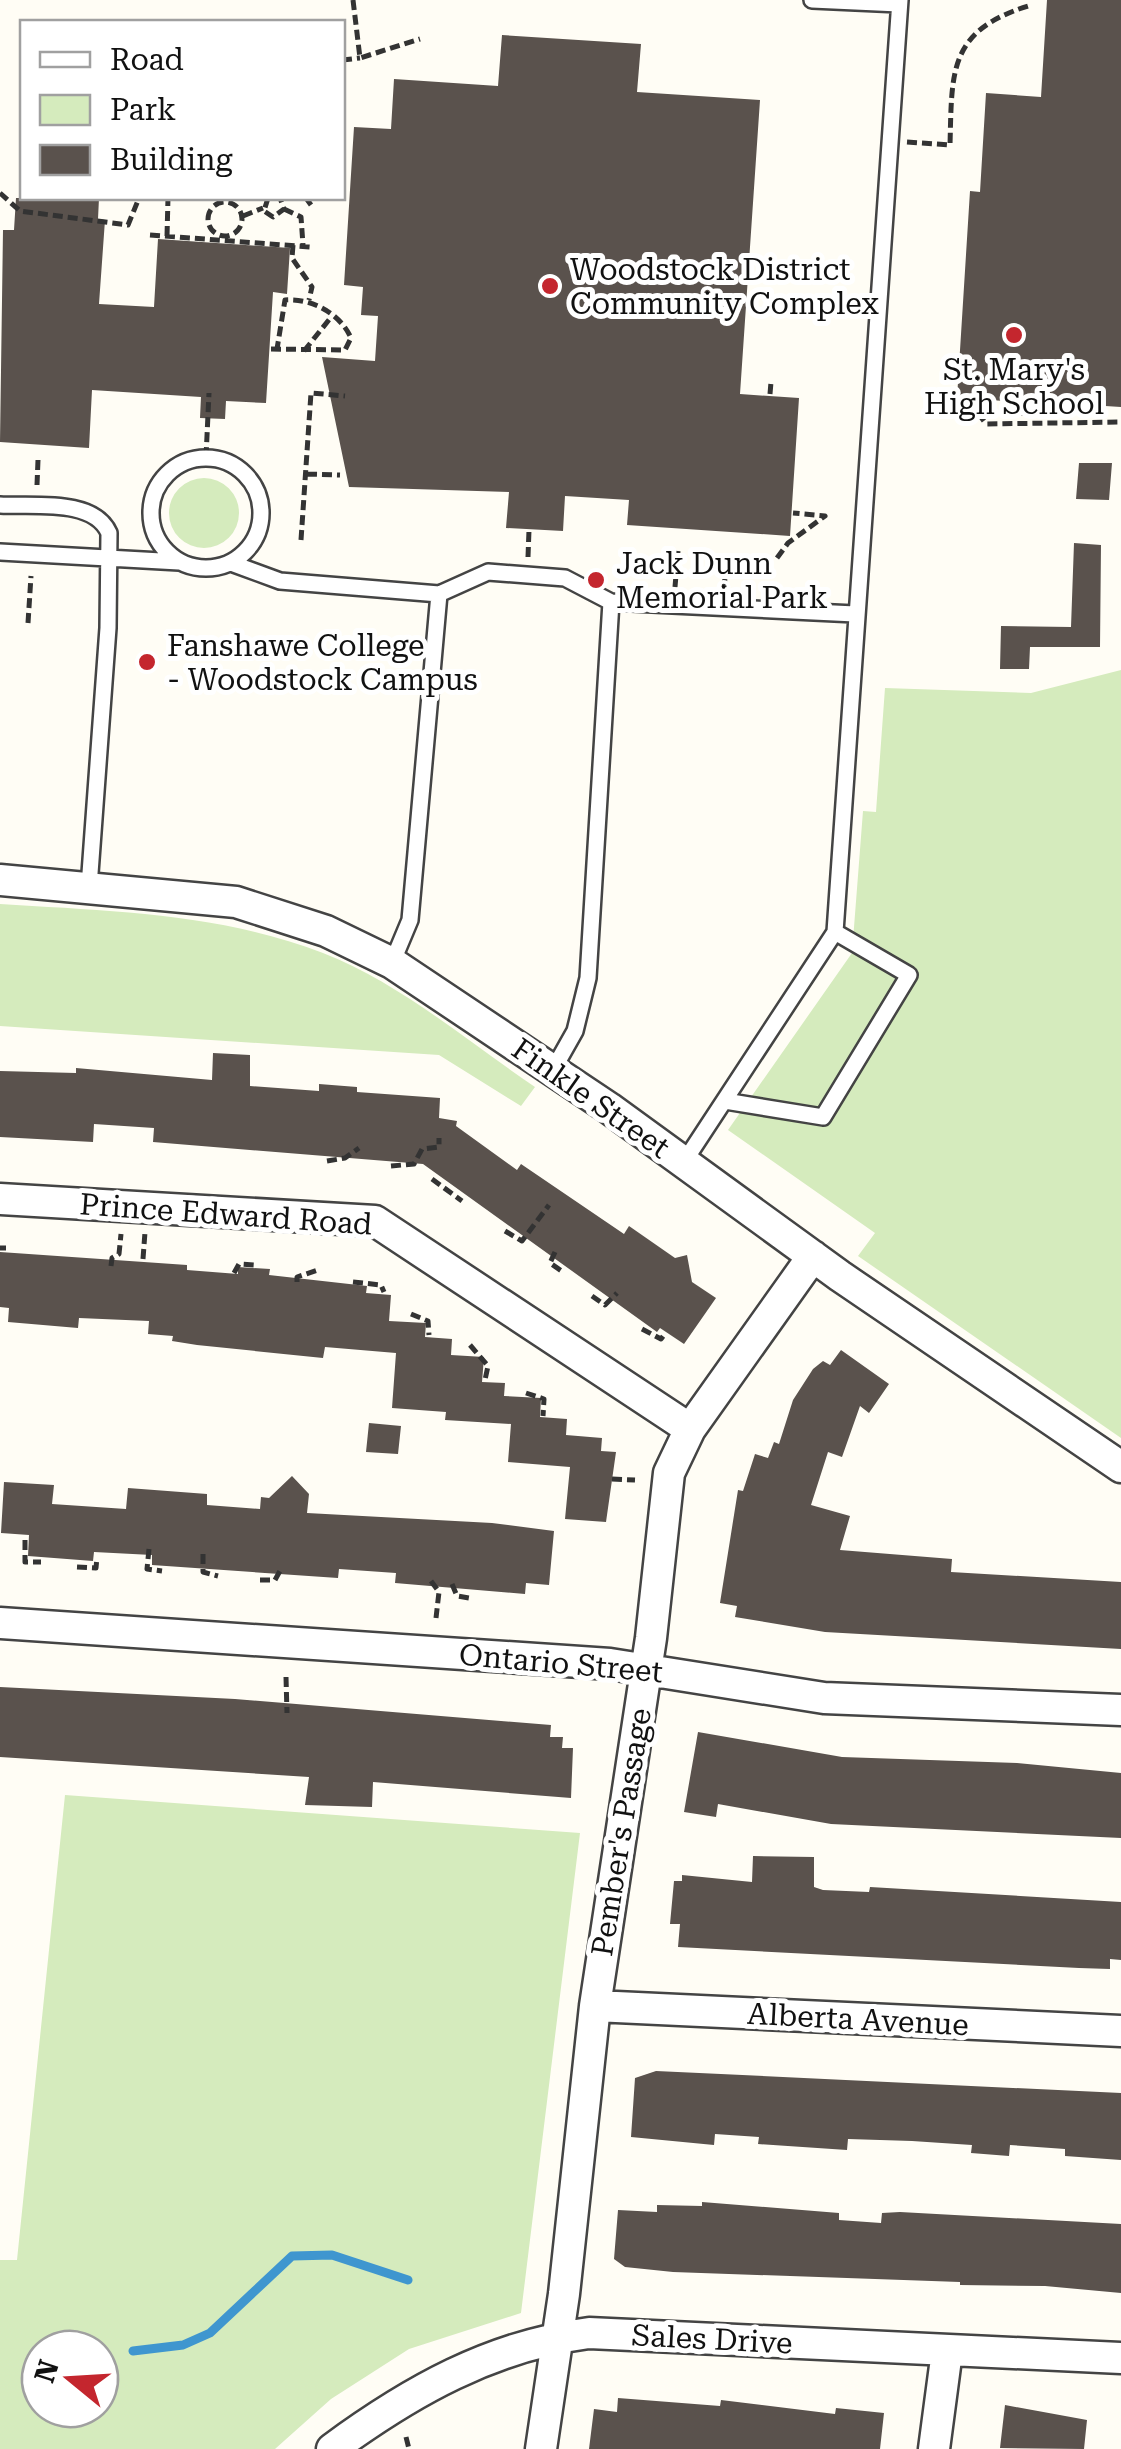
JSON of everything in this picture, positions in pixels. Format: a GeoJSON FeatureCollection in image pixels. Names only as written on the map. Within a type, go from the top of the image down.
{"type":"FeatureCollection","features":[{"type":"Feature","properties":{"kind":"street","name":"Finkle Street"},"geometry":{"type":"LineString","coordinates":[[0,880],[204,897],[252,906],[326,930],[392,962],[1121,1467]]}},
{"type":"Feature","properties":{"kind":"street","name":"Prince Edward Road"},"geometry":{"type":"LineString","coordinates":[[0,1199],[374,1220],[690,1428]]}},
{"type":"Feature","properties":{"kind":"street","name":"Pember's Passage"},"geometry":{"type":"LineString","coordinates":[[542,2449],[564,2294],[595,2006],[646,1668],[669,1473],[690,1428],[812,1256]]}},
{"type":"Feature","properties":{"kind":"street","name":"Ontario Street"},"geometry":{"type":"LineString","coordinates":[[0,1623],[646,1668],[824,1698],[1121,1710]]}},
{"type":"Feature","properties":{"kind":"street","name":"Alberta Avenue"},"geometry":{"type":"LineString","coordinates":[[595,2006],[1121,2031]]}},
{"type":"Feature","properties":{"kind":"street","name":"Sales Drive"},"geometry":{"type":"LineString","coordinates":[[332,2449],[382,2413],[483,2358],[556,2337],[588,2333],[1121,2358]]}},
{"type":"Feature","properties":{"kind":"street"},"geometry":{"type":"LineString","coordinates":[[934,2449],[947,2351]]}},
{"type":"Feature","properties":{"kind":"lane"},"geometry":{"type":"LineString","coordinates":[[684,1162],[835,932],[900,2],[812,0]]}},
{"type":"Feature","properties":{"kind":"lane"},"geometry":{"type":"LineString","coordinates":[[0,552],[179,562],[207,569],[231,563],[256,536],[260,500],[240,470],[206,458],[172,469],[152,500],[155,536],[179,562]]}},
{"type":"Feature","properties":{"kind":"lane"},"geometry":{"type":"LineString","coordinates":[[0,505],[89,511],[106,526],[111,559],[89,887]]}},
{"type":"Feature","properties":{"kind":"lane"},"geometry":{"type":"LineString","coordinates":[[231,563],[280,581],[439,594],[488,572],[564,578],[611,602],[856,614]]}},
{"type":"Feature","properties":{"kind":"lane"},"geometry":{"type":"LineString","coordinates":[[392,962],[410,920],[439,594]]}},
{"type":"Feature","properties":{"kind":"lane"},"geometry":{"type":"LineString","coordinates":[[552,1070],[575,1032],[588,978],[611,602]]}},
{"type":"Feature","properties":{"kind":"lane"},"geometry":{"type":"LineString","coordinates":[[725,1101],[823,1117],[908,975],[835,932]]}},
{"type":"Feature","properties":{"kind":"path"},"geometry":{"type":"LineString","coordinates":[[353,0],[360,58]]}},
{"type":"Feature","properties":{"kind":"path"},"geometry":{"type":"LineString","coordinates":[[890,141],[950,145],[952,79],[960,50],[988,23],[1028,6]]}},
{"type":"Feature","properties":{"kind":"path"},"geometry":{"type":"LineString","coordinates":[[345,60],[420,39]]}},
{"type":"Feature","properties":{"kind":"path"},"geometry":{"type":"LineString","coordinates":[[0,193],[20,210],[128,225],[138,200]]}},
{"type":"Feature","properties":{"kind":"path"},"geometry":{"type":"LineString","coordinates":[[167,236],[168,200]]}},
{"type":"Feature","properties":{"kind":"path"},"geometry":{"type":"LineString","coordinates":[[213,200],[216,205],[209,225],[221,236],[236,232],[242,216],[263,208],[267,200]]}},
{"type":"Feature","properties":{"kind":"path"},"geometry":{"type":"LineString","coordinates":[[281,200],[284,210]]}},
{"type":"Feature","properties":{"kind":"path"},"geometry":{"type":"LineString","coordinates":[[307,200],[311,205]]}},
{"type":"Feature","properties":{"kind":"path"},"geometry":{"type":"LineString","coordinates":[[216,205],[233,201],[242,216]]}},
{"type":"Feature","properties":{"kind":"path"},"geometry":{"type":"LineString","coordinates":[[263,208],[273,218],[284,210]]}},
{"type":"Feature","properties":{"kind":"path"},"geometry":{"type":"LineString","coordinates":[[150,234],[306,246],[302,217],[284,210]]}},
{"type":"Feature","properties":{"kind":"path"},"geometry":{"type":"LineString","coordinates":[[293,245],[292,258],[312,287],[309,300]]}},
{"type":"Feature","properties":{"kind":"path"},"geometry":{"type":"LineString","coordinates":[[285,300],[309,300],[332,316],[349,332],[350,345],[334,352],[274,349],[285,300]]}},
{"type":"Feature","properties":{"kind":"path"},"geometry":{"type":"LineString","coordinates":[[304,351],[332,316]]}},
{"type":"Feature","properties":{"kind":"path"},"geometry":{"type":"LineString","coordinates":[[770,382],[770,394]]}},
{"type":"Feature","properties":{"kind":"path"},"geometry":{"type":"LineString","coordinates":[[301,540],[311,392],[345,396]]}},
{"type":"Feature","properties":{"kind":"path"},"geometry":{"type":"LineString","coordinates":[[206,458],[209,393]]}},
{"type":"Feature","properties":{"kind":"path"},"geometry":{"type":"LineString","coordinates":[[978,413],[986,424],[1010,426],[1121,422]]}},
{"type":"Feature","properties":{"kind":"path"},"geometry":{"type":"LineString","coordinates":[[307,474],[340,475]]}},
{"type":"Feature","properties":{"kind":"path"},"geometry":{"type":"LineString","coordinates":[[777,558],[788,543],[825,516],[793,513]]}},
{"type":"Feature","properties":{"kind":"path"},"geometry":{"type":"LineString","coordinates":[[674,605],[678,551]]}},
{"type":"Feature","properties":{"kind":"path"},"geometry":{"type":"LineString","coordinates":[[723,607],[728,554]]}},
{"type":"Feature","properties":{"kind":"path"},"geometry":{"type":"LineString","coordinates":[[391,1166],[414,1164],[422,1149],[439,1148],[440,1138]]}},
{"type":"Feature","properties":{"kind":"path"},"geometry":{"type":"LineString","coordinates":[[327,1161],[344,1158],[359,1148]]}},
{"type":"Feature","properties":{"kind":"path"},"geometry":{"type":"LineString","coordinates":[[432,1178],[462,1201]]}},
{"type":"Feature","properties":{"kind":"path"},"geometry":{"type":"LineString","coordinates":[[505,1231],[522,1242],[549,1205]]}},
{"type":"Feature","properties":{"kind":"path"},"geometry":{"type":"LineString","coordinates":[[111,1266],[112,1258],[119,1254],[123,1206]]}},
{"type":"Feature","properties":{"kind":"path"},"geometry":{"type":"LineString","coordinates":[[556,1252],[550,1263],[563,1272]]}},
{"type":"Feature","properties":{"kind":"path"},"geometry":{"type":"LineString","coordinates":[[234,1274],[239,1264],[254,1264]]}},
{"type":"Feature","properties":{"kind":"path"},"geometry":{"type":"LineString","coordinates":[[297,1282],[297,1277],[318,1270]]}},
{"type":"Feature","properties":{"kind":"path"},"geometry":{"type":"LineString","coordinates":[[353,1282],[381,1285],[384,1292]]}},
{"type":"Feature","properties":{"kind":"path"},"geometry":{"type":"LineString","coordinates":[[592,1296],[606,1305],[617,1294]]}},
{"type":"Feature","properties":{"kind":"path"},"geometry":{"type":"LineString","coordinates":[[411,1314],[428,1321],[428,1335]]}},
{"type":"Feature","properties":{"kind":"path"},"geometry":{"type":"LineString","coordinates":[[642,1329],[661,1339],[664,1334]]}},
{"type":"Feature","properties":{"kind":"path"},"geometry":{"type":"LineString","coordinates":[[470,1345],[488,1366],[485,1380]]}},
{"type":"Feature","properties":{"kind":"path"},"geometry":{"type":"LineString","coordinates":[[526,1393],[544,1399],[543,1416]]}},
{"type":"Feature","properties":{"kind":"path"},"geometry":{"type":"LineString","coordinates":[[612,1479],[636,1480]]}},
{"type":"Feature","properties":{"kind":"path"},"geometry":{"type":"LineString","coordinates":[[25,1540],[24,1562],[41,1562]]}},
{"type":"Feature","properties":{"kind":"path"},"geometry":{"type":"LineString","coordinates":[[149,1549],[147,1569],[162,1572]]}},
{"type":"Feature","properties":{"kind":"path"},"geometry":{"type":"LineString","coordinates":[[203,1554],[203,1572],[218,1576]]}},
{"type":"Feature","properties":{"kind":"path"},"geometry":{"type":"LineString","coordinates":[[77,1567],[96,1568],[96,1557]]}},
{"type":"Feature","properties":{"kind":"path"},"geometry":{"type":"LineString","coordinates":[[260,1580],[274,1580],[282,1569]]}},
{"type":"Feature","properties":{"kind":"path"},"geometry":{"type":"LineString","coordinates":[[431,1581],[439,1592],[436,1618]]}},
{"type":"Feature","properties":{"kind":"path"},"geometry":{"type":"LineString","coordinates":[[452,1584],[457,1596],[470,1598]]}},
{"type":"Feature","properties":{"kind":"path"},"geometry":{"type":"LineString","coordinates":[[286,1677],[286,1713]]}},
{"type":"Feature","properties":{"kind":"path"},"geometry":{"type":"LineString","coordinates":[[406,2437],[409,2449]]}},
{"type":"Feature","properties":{"kind":"green space"},"geometry":{"type":"Polygon","coordinates":[[[204,478],[218,480],[229,488],[237,499],[237,527],[229,538],[218,546],[204,548],[190,546],[179,538],[171,527],[169,513],[171,499],[179,488],[190,480],[204,478]]]}},
{"type":"Feature","properties":{"kind":"green space"},"geometry":{"type":"Polygon","coordinates":[[[1121,670],[1121,1438],[858,1256],[875,1233],[728,1130],[852,953],[863,811],[876,812],[885,688],[1031,693],[1121,670]]]}},
{"type":"Feature","properties":{"kind":"green space"},"geometry":{"type":"Polygon","coordinates":[[[0,904],[204,922],[244,929],[323,953],[406,996],[535,1087],[521,1106],[439,1055],[0,1026],[0,904]]]}},
{"type":"Feature","properties":{"kind":"green space"},"geometry":{"type":"Polygon","coordinates":[[[65,1795],[580,1833],[521,2313],[409,2349],[331,2399],[275,2449],[0,2449],[0,2260],[17,2260],[65,1795]]]}},
{"type":"Feature","properties":{"kind":"building"},"geometry":{"type":"Polygon","coordinates":[[[1047,0],[1121,0],[1121,407],[1027,401],[1026,416],[1004,415],[1005,401],[957,398],[970,191],[980,192],[986,93],[1041,97],[1047,0]]]}},
{"type":"Feature","properties":{"kind":"building","name":"Woodstock District Community Complex"},"geometry":{"type":"Polygon","coordinates":[[[502,35],[641,44],[637,92],[760,100],[740,394],[799,398],[790,536],[627,525],[629,500],[565,496],[563,531],[506,528],[509,492],[349,487],[322,357],[375,361],[378,316],[361,315],[363,287],[344,285],[354,127],[391,129],[394,79],[498,86],[502,35]]]}},
{"type":"Feature","properties":{"kind":"building"},"geometry":{"type":"Polygon","coordinates":[[[16,198],[99,200],[98,219],[105,220],[99,304],[154,307],[158,239],[290,248],[287,294],[273,292],[266,403],[226,401],[225,419],[200,418],[201,397],[92,390],[89,448],[0,442],[3,230],[14,230],[16,198]]]}},
{"type":"Feature","properties":{"kind":"building"},"geometry":{"type":"Polygon","coordinates":[[[1079,463],[1112,463],[1109,500],[1076,499],[1079,463]]]}},
{"type":"Feature","properties":{"kind":"building"},"geometry":{"type":"Polygon","coordinates":[[[1074,543],[1101,545],[1100,647],[1030,647],[1029,669],[1000,669],[1001,626],[1071,627],[1074,543]]]}},
{"type":"Feature","properties":{"kind":"building"},"geometry":{"type":"Polygon","coordinates":[[[213,1053],[250,1055],[250,1086],[319,1091],[319,1084],[357,1087],[357,1092],[440,1098],[439,1118],[457,1121],[456,1126],[517,1170],[521,1164],[624,1234],[629,1226],[675,1258],[687,1255],[692,1282],[716,1298],[684,1344],[660,1328],[657,1332],[423,1164],[153,1142],[154,1128],[94,1124],[93,1142],[0,1137],[0,1071],[76,1073],[76,1068],[212,1080],[213,1053]]]}},
{"type":"Feature","properties":{"kind":"building"},"geometry":{"type":"Polygon","coordinates":[[[0,1252],[187,1265],[187,1270],[238,1274],[238,1267],[270,1269],[269,1275],[367,1286],[366,1293],[391,1295],[389,1321],[426,1323],[425,1337],[452,1339],[451,1355],[484,1357],[482,1382],[505,1383],[504,1396],[541,1398],[540,1417],[567,1419],[566,1435],[602,1438],[601,1451],[616,1452],[606,1522],[565,1519],[570,1467],[508,1462],[511,1424],[445,1420],[446,1412],[392,1408],[396,1353],[325,1347],[323,1358],[197,1345],[172,1341],[173,1336],[148,1334],[149,1321],[79,1318],[78,1328],[8,1322],[9,1308],[0,1307],[0,1252]]]}},
{"type":"Feature","properties":{"kind":"building"},"geometry":{"type":"Polygon","coordinates":[[[841,1350],[889,1384],[869,1413],[860,1406],[842,1457],[828,1452],[811,1505],[850,1516],[840,1550],[952,1559],[951,1572],[1121,1582],[1121,1649],[825,1632],[735,1617],[737,1606],[720,1603],[738,1490],[743,1491],[755,1454],[768,1458],[774,1442],[779,1444],[793,1400],[813,1369],[823,1361],[830,1365],[841,1350]]]}},
{"type":"Feature","properties":{"kind":"building"},"geometry":{"type":"Polygon","coordinates":[[[369,1423],[401,1426],[398,1454],[366,1452],[369,1423]]]}},
{"type":"Feature","properties":{"kind":"building"},"geometry":{"type":"Polygon","coordinates":[[[292,1476],[309,1494],[307,1513],[492,1523],[554,1531],[549,1585],[526,1583],[525,1594],[395,1583],[396,1573],[339,1569],[338,1578],[152,1565],[152,1555],[94,1552],[93,1561],[28,1556],[29,1535],[1,1533],[4,1482],[54,1485],[52,1504],[126,1509],[128,1488],[207,1494],[207,1505],[260,1509],[261,1497],[269,1498],[292,1476]]]}},
{"type":"Feature","properties":{"kind":"building"},"geometry":{"type":"Polygon","coordinates":[[[0,1687],[235,1699],[551,1725],[550,1737],[563,1737],[562,1748],[573,1748],[571,1798],[373,1782],[372,1807],[305,1805],[309,1777],[0,1757],[0,1687]]]}},
{"type":"Feature","properties":{"kind":"building"},"geometry":{"type":"Polygon","coordinates":[[[698,1732],[842,1757],[1017,1763],[1121,1773],[1121,1838],[831,1824],[718,1804],[716,1817],[684,1812],[698,1732]]]}},
{"type":"Feature","properties":{"kind":"building"},"geometry":{"type":"Polygon","coordinates":[[[753,1856],[814,1857],[814,1887],[823,1890],[869,1892],[870,1887],[1121,1902],[1121,1960],[1110,1959],[1110,1969],[678,1947],[680,1924],[670,1924],[674,1881],[682,1881],[682,1875],[752,1882],[753,1856]]]}},
{"type":"Feature","properties":{"kind":"building"},"geometry":{"type":"Polygon","coordinates":[[[656,2071],[1121,2093],[1121,2160],[1065,2156],[1065,2149],[1010,2145],[1009,2156],[971,2153],[972,2145],[912,2141],[848,2139],[847,2150],[758,2144],[759,2137],[715,2134],[714,2145],[631,2137],[635,2078],[656,2071]]]}},
{"type":"Feature","properties":{"kind":"building"},"geometry":{"type":"Polygon","coordinates":[[[702,2202],[839,2213],[839,2220],[881,2223],[882,2213],[900,2212],[1121,2224],[1121,2293],[960,2282],[673,2272],[625,2267],[614,2259],[618,2210],[657,2212],[657,2205],[702,2206],[702,2202]]]}},
{"type":"Feature","properties":{"kind":"building"},"geometry":{"type":"Polygon","coordinates":[[[618,2398],[720,2406],[721,2400],[835,2414],[836,2408],[884,2413],[880,2449],[589,2449],[594,2409],[617,2412],[618,2398]]]}},
{"type":"Feature","properties":{"kind":"building"},"geometry":{"type":"Polygon","coordinates":[[[1005,2405],[1087,2420],[1084,2449],[1000,2448],[1005,2405]]]}},
{"type":"Feature","properties":{"kind":"waterway"},"geometry":{"type":"LineString","coordinates":[[133,2351],[183,2345],[210,2333],[292,2256],[332,2255],[408,2280]]}},
{"type":"Feature","properties":{"kind":"place","name":"Woodstock District Community Complex"},"geometry":{"type":"Point","coordinates":[550,286]}},
{"type":"Feature","properties":{"kind":"place","name":"St. Mary's High School"},"geometry":{"type":"Point","coordinates":[1014,335]}},
{"type":"Feature","properties":{"kind":"place","name":"Jack Dunn Memorial Park"},"geometry":{"type":"Point","coordinates":[596,580]}},
{"type":"Feature","properties":{"kind":"place","name":"Fanshawe College - Woodstock Campus"},"geometry":{"type":"Point","coordinates":[147,662]}}]}
